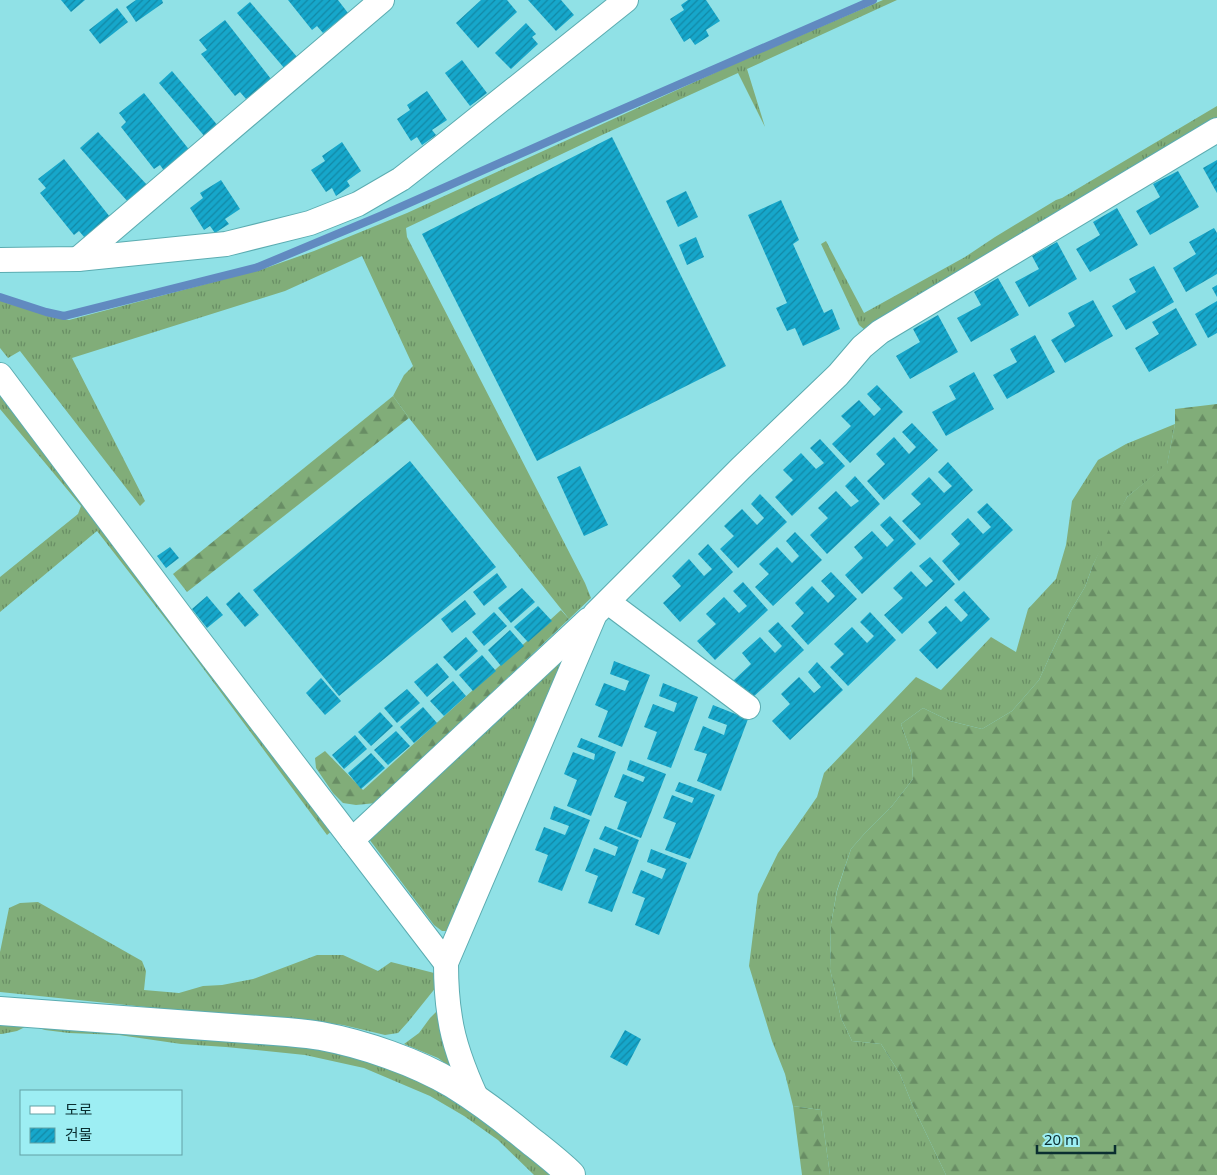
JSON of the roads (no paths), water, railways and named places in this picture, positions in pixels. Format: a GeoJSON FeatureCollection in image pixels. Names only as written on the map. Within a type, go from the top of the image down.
{"type":"FeatureCollection","features":[{"type":"Feature","properties":{"kind":"street"},"geometry":{"type":"LineString","coordinates":[[78,259],[382,0]]}},
{"type":"Feature","properties":{"kind":"street"},"geometry":{"type":"LineString","coordinates":[[0,260],[78,259],[226,244],[310,223],[358,204],[401,179],[626,0]]}},
{"type":"Feature","properties":{"kind":"street"},"geometry":{"type":"LineString","coordinates":[[352,840],[601,608],[734,475],[838,375],[862,346],[880,332],[1217,130]]}},
{"type":"Feature","properties":{"kind":"street"},"geometry":{"type":"LineString","coordinates":[[0,375],[192,631],[446,963]]}},
{"type":"Feature","properties":{"kind":"street"},"geometry":{"type":"LineString","coordinates":[[601,608],[748,707]]}},
{"type":"Feature","properties":{"kind":"street"},"geometry":{"type":"LineString","coordinates":[[476,1099],[457,1049],[450,1018],[446,963],[601,608]]}},
{"type":"Feature","properties":{"kind":"street"},"geometry":{"type":"LineString","coordinates":[[0,1011],[258,1030],[321,1036],[358,1045],[427,1071],[452,1084],[510,1123],[571,1175]]}},
{"type":"Feature","properties":{"kind":"waterway"},"geometry":{"type":"LineString","coordinates":[[0,297],[64,316],[258,267],[380,216],[873,0]]}}]}
